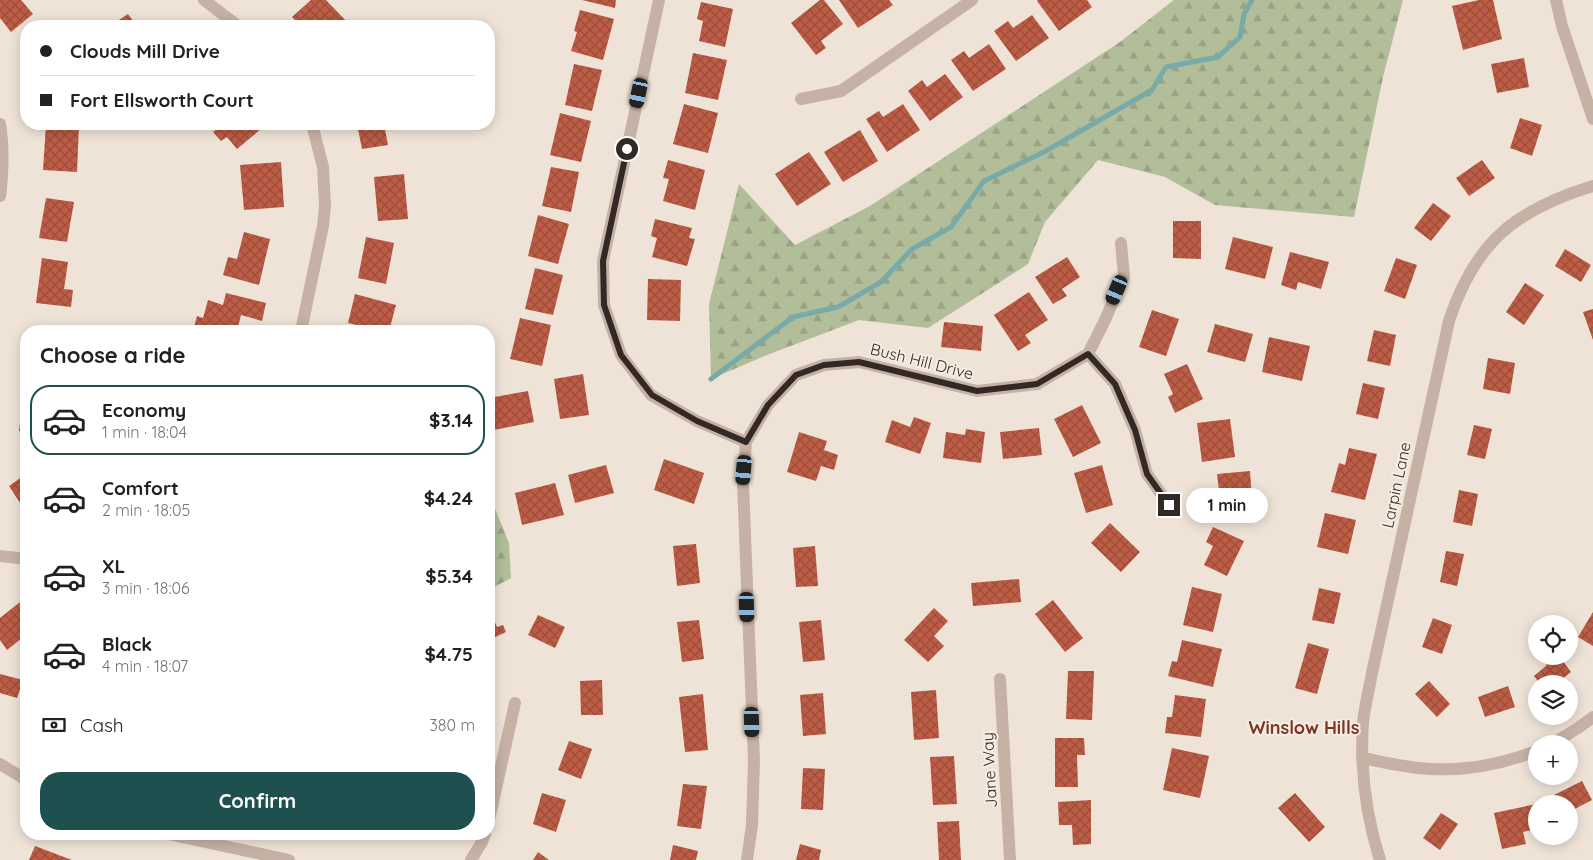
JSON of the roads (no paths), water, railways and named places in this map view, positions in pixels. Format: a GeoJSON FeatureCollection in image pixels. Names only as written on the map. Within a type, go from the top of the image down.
{"type":"FeatureCollection","features":[{"type":"Feature","properties":{"kind":"street"},"geometry":{"type":"LineString","coordinates":[[204,0],[230,20]]}},
{"type":"Feature","properties":{"kind":"street"},"geometry":{"type":"LineString","coordinates":[[659,0],[603,261],[604,305],[621,355],[652,395],[697,421],[746,442]]}},
{"type":"Feature","properties":{"kind":"street"},"geometry":{"type":"LineString","coordinates":[[801,99],[841,91],[972,0]]}},
{"type":"Feature","properties":{"kind":"street"},"geometry":{"type":"LineString","coordinates":[[1556,0],[1562,26],[1593,119]]}},
{"type":"Feature","properties":{"kind":"street"},"geometry":{"type":"LineString","coordinates":[[0,124],[2,139],[0,196]]}},
{"type":"Feature","properties":{"kind":"street"},"geometry":{"type":"LineString","coordinates":[[302,325],[324,226],[323,167],[314,130]]}},
{"type":"Feature","properties":{"kind":"street","name":"Larpin Lane"},"geometry":{"type":"LineString","coordinates":[[1380,860],[1370,824],[1366,800],[1362,758],[1364,720],[1372,673],[1449,320],[1457,296],[1469,273],[1497,237],[1514,222],[1534,209],[1554,199],[1593,186]]}},
{"type":"Feature","properties":{"kind":"street"},"geometry":{"type":"LineString","coordinates":[[1121,243],[1124,276],[1088,354],[1115,384],[1135,430],[1147,474],[1169,505]]}},
{"type":"Feature","properties":{"kind":"street","name":"Bush Hill Drive"},"geometry":{"type":"LineString","coordinates":[[747,860],[752,825],[754,761],[742,484],[746,442],[768,405],[796,375],[824,365],[859,362],[977,391],[1037,384],[1088,354]]}},
{"type":"Feature","properties":{"kind":"street"},"geometry":{"type":"LineString","coordinates":[[0,556],[20,558]]}},
{"type":"Feature","properties":{"kind":"street","name":"Jane Way"},"geometry":{"type":"LineString","coordinates":[[1000,679],[1010,860]]}},
{"type":"Feature","properties":{"kind":"street"},"geometry":{"type":"LineString","coordinates":[[495,793],[515,703]]}},
{"type":"Feature","properties":{"kind":"street"},"geometry":{"type":"LineString","coordinates":[[1567,735],[1593,717]]}},
{"type":"Feature","properties":{"kind":"street"},"geometry":{"type":"LineString","coordinates":[[1362,758],[1429,769],[1453,769],[1500,763],[1528,754]]}},
{"type":"Feature","properties":{"kind":"street"},"geometry":{"type":"LineString","coordinates":[[0,764],[20,776]]}},
{"type":"Feature","properties":{"kind":"street"},"geometry":{"type":"LineString","coordinates":[[196,840],[289,860]]}},
{"type":"Feature","properties":{"kind":"street"},"geometry":{"type":"LineString","coordinates":[[471,860],[483,840]]}},
{"type":"Feature","properties":{"kind":"waterway"},"geometry":{"type":"LineString","coordinates":[[711,379],[793,317],[838,307],[881,282],[912,249],[951,227],[984,181],[1044,152],[1152,90],[1166,67],[1218,57],[1240,37],[1244,14],[1252,0]]}},
{"type":"Feature","properties":{"kind":"district","name":"Winslow Hills"},"geometry":{"type":"Point","coordinates":[1304,728]}}]}
